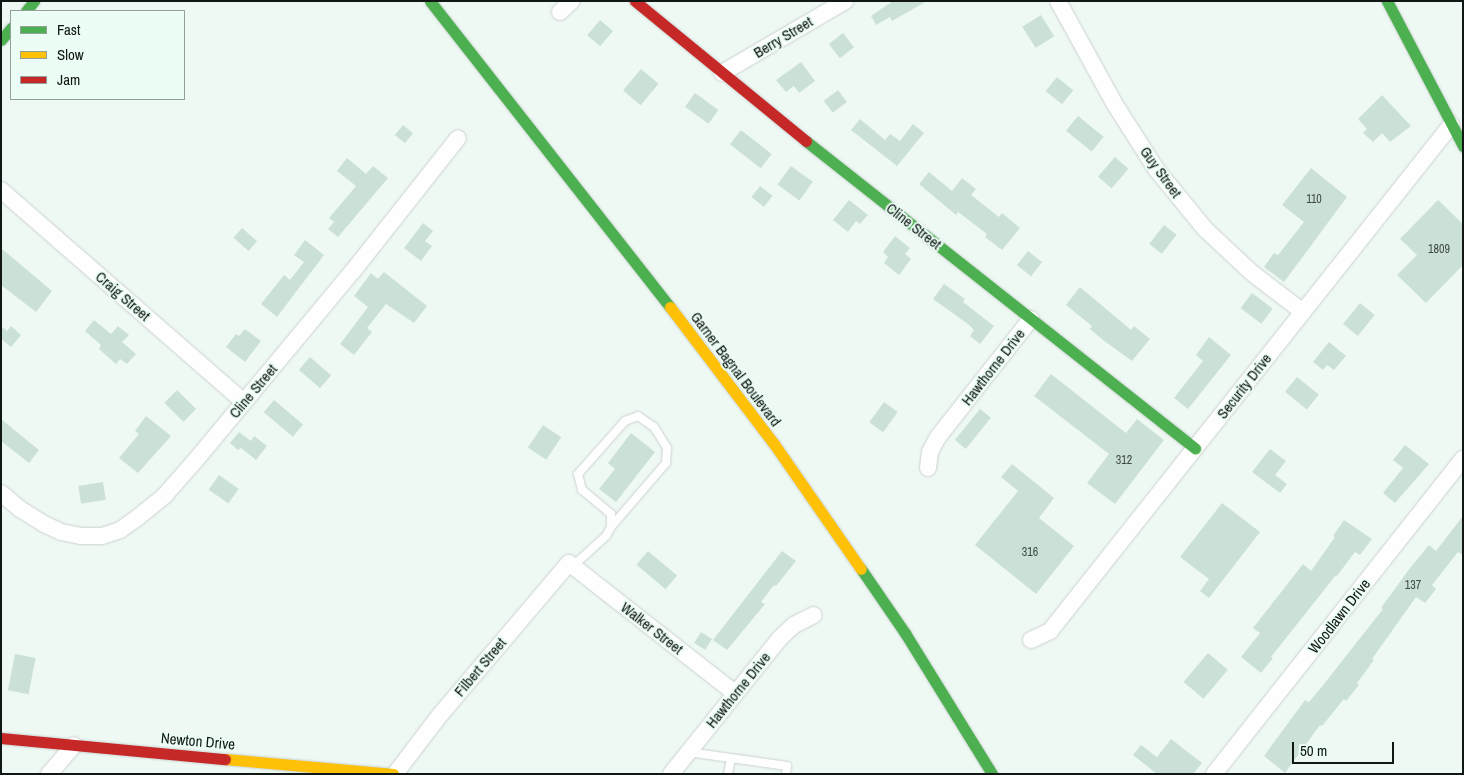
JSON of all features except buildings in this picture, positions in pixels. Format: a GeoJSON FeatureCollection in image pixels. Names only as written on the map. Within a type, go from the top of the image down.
{"type":"FeatureCollection","features":[{"type":"Feature","properties":{"kind":"main road","name":"Garner Bagnal Boulevard"},"geometry":{"type":"LineString","coordinates":[[430,1],[706,353],[774,444],[905,632],[992,774]]}},
{"type":"Feature","properties":{"kind":"main road","name":"Cline Street"},"geometry":{"type":"LineString","coordinates":[[635,1],[722,73],[1195,448]]}},
{"type":"Feature","properties":{"kind":"main road"},"geometry":{"type":"LineString","coordinates":[[1387,1],[1463,146]]}},
{"type":"Feature","properties":{"kind":"main road"},"geometry":{"type":"LineString","coordinates":[[1,40],[10,29]]}},
{"type":"Feature","properties":{"kind":"main road","name":"Newton Drive"},"geometry":{"type":"LineString","coordinates":[[1,738],[394,774]]}},
{"type":"Feature","properties":{"kind":"street","name":"Berry Street"},"geometry":{"type":"LineString","coordinates":[[722,73],[845,1]]}},
{"type":"Feature","properties":{"kind":"street","name":"Guy Street"},"geometry":{"type":"LineString","coordinates":[[1058,1],[1114,102],[1156,169],[1205,229],[1252,273],[1303,312]]}},
{"type":"Feature","properties":{"kind":"street","name":"Security Drive"},"geometry":{"type":"LineString","coordinates":[[1031,640],[1050,631],[1451,125]]}},
{"type":"Feature","properties":{"kind":"street","name":"Cline Street"},"geometry":{"type":"LineString","coordinates":[[1,492],[20,509],[61,532],[81,536],[102,536],[120,530],[165,494],[353,271],[458,138]]}},
{"type":"Feature","properties":{"kind":"street","name":"Craig Street"},"geometry":{"type":"LineString","coordinates":[[1,190],[244,402]]}},
{"type":"Feature","properties":{"kind":"street","name":"Hawthorne Drive"},"geometry":{"type":"LineString","coordinates":[[928,468],[930,452],[938,437],[1031,319]]}},
{"type":"Feature","properties":{"kind":"street","name":"Woodlawn Drive"},"geometry":{"type":"LineString","coordinates":[[1214,774],[1463,459]]}},
{"type":"Feature","properties":{"kind":"street","name":"Walker Street"},"geometry":{"type":"LineString","coordinates":[[571,564],[735,693]]}},
{"type":"Feature","properties":{"kind":"street","name":"Filbert Street"},"geometry":{"type":"LineString","coordinates":[[394,774],[440,715],[571,564]]}},
{"type":"Feature","properties":{"kind":"street","name":"Hawthorne Drive"},"geometry":{"type":"LineString","coordinates":[[671,774],[780,638],[794,625],[814,615]]}},
{"type":"Feature","properties":{"kind":"street"},"geometry":{"type":"LineString","coordinates":[[49,774],[74,745]]}},
{"type":"Feature","properties":{"kind":"street"},"geometry":{"type":"LineString","coordinates":[[220,758],[241,774]]}},
{"type":"Feature","properties":{"kind":"lane"},"geometry":{"type":"LineString","coordinates":[[571,564],[606,536],[611,527],[666,463],[667,448],[654,427],[638,416],[625,421],[578,474],[582,490],[611,514],[611,527]]}},
{"type":"Feature","properties":{"kind":"lane"},"geometry":{"type":"LineString","coordinates":[[688,752],[788,766],[786,774]]}},
{"type":"Feature","properties":{"kind":"lane"},"geometry":{"type":"LineString","coordinates":[[728,774],[730,758]]}},
{"type":"Feature","properties":{"kind":"traffic: fast"},"geometry":{"type":"LineString","coordinates":[[27,10],[34,1]]}},
{"type":"Feature","properties":{"kind":"traffic: fast"},"geometry":{"type":"LineString","coordinates":[[430,1],[670,307]]}},
{"type":"Feature","properties":{"kind":"traffic: fast"},"geometry":{"type":"LineString","coordinates":[[1387,1],[1463,146]]}},
{"type":"Feature","properties":{"kind":"traffic: fast"},"geometry":{"type":"LineString","coordinates":[[1,40],[10,29]]}},
{"type":"Feature","properties":{"kind":"traffic: fast"},"geometry":{"type":"LineString","coordinates":[[806,141],[1195,448]]}},
{"type":"Feature","properties":{"kind":"traffic: fast"},"geometry":{"type":"LineString","coordinates":[[861,569],[905,633],[992,774]]}},
{"type":"Feature","properties":{"kind":"traffic: slow"},"geometry":{"type":"LineString","coordinates":[[670,307],[774,444],[861,569]]}},
{"type":"Feature","properties":{"kind":"traffic: slow"},"geometry":{"type":"LineString","coordinates":[[225,759],[393,774]]}},
{"type":"Feature","properties":{"kind":"traffic: jam"},"geometry":{"type":"LineString","coordinates":[[635,1],[806,141]]}},
{"type":"Feature","properties":{"kind":"traffic: jam"},"geometry":{"type":"LineString","coordinates":[[1,738],[225,759]]}}]}
